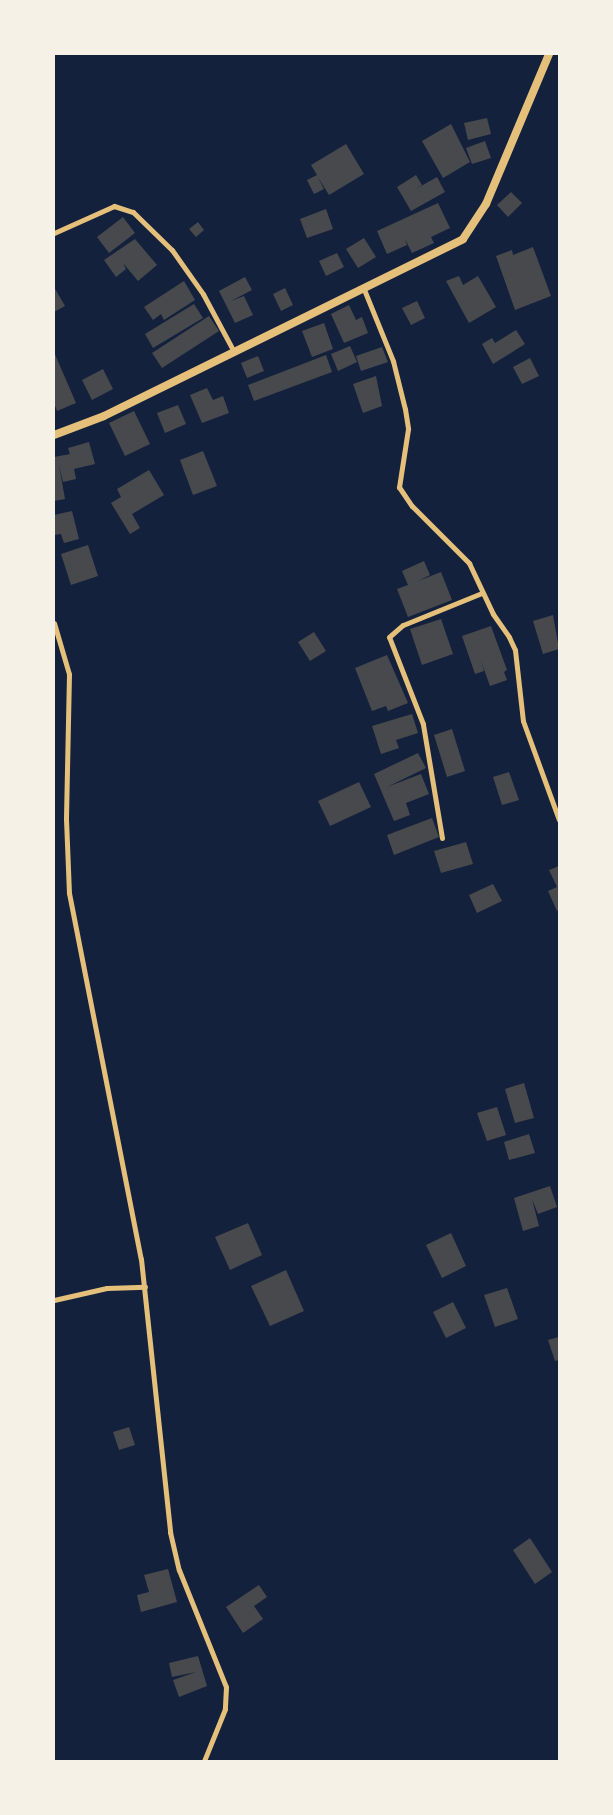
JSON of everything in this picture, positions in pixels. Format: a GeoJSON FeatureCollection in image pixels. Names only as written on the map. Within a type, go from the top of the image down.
{"type":"FeatureCollection","features":[{"type":"Feature","properties":{"kind":"street"},"geometry":{"type":"LineString","coordinates":[[54,435],[104,416],[233,350],[448,248],[463,239],[475,224],[549,54]]}},
{"type":"Feature","properties":{"kind":"street"},"geometry":{"type":"LineString","coordinates":[[54,233],[114,206],[133,212],[172,250],[203,294],[233,350]]}},
{"type":"Feature","properties":{"kind":"street"},"geometry":{"type":"LineString","coordinates":[[363,287],[393,361],[405,409],[408,429],[400,487],[408,501],[469,563],[482,593],[515,650],[523,722],[559,820]]}},
{"type":"Feature","properties":{"kind":"street"},"geometry":{"type":"LineString","coordinates":[[442,838],[423,724],[389,637],[403,625],[482,593]]}},
{"type":"Feature","properties":{"kind":"street"},"geometry":{"type":"LineString","coordinates":[[54,623],[69,674],[66,819],[69,893],[110,1091],[145,1287],[174,1551],[194,1611],[226,1687],[225,1709],[204,1761]]}},
{"type":"Feature","properties":{"kind":"street"},"geometry":{"type":"LineString","coordinates":[[54,1300],[107,1288],[145,1287]]}},
{"type":"Feature","properties":{"kind":"building"},"geometry":{"type":"Polygon","coordinates":[[[487,118],[491,134],[468,140],[464,123],[487,118]]]}},
{"type":"Feature","properties":{"kind":"building"},"geometry":{"type":"Polygon","coordinates":[[[451,124],[470,162],[443,178],[422,141],[451,124]]]}},
{"type":"Feature","properties":{"kind":"building"},"geometry":{"type":"Polygon","coordinates":[[[485,141],[491,158],[472,164],[466,148],[485,141]]]}},
{"type":"Feature","properties":{"kind":"building"},"geometry":{"type":"Polygon","coordinates":[[[346,144],[364,174],[329,195],[318,177],[324,189],[314,194],[307,180],[317,175],[311,165],[346,144]]]}},
{"type":"Feature","properties":{"kind":"building"},"geometry":{"type":"Polygon","coordinates":[[[416,175],[422,185],[414,190],[437,177],[445,192],[411,211],[397,187],[416,175]]]}},
{"type":"Feature","properties":{"kind":"building"},"geometry":{"type":"Polygon","coordinates":[[[511,192],[522,203],[508,217],[497,205],[511,192]]]}},
{"type":"Feature","properties":{"kind":"building"},"geometry":{"type":"Polygon","coordinates":[[[438,203],[450,228],[431,237],[434,243],[412,253],[405,239],[407,245],[387,254],[377,231],[438,203]]]}},
{"type":"Feature","properties":{"kind":"building"},"geometry":{"type":"Polygon","coordinates":[[[326,209],[333,229],[307,238],[300,219],[326,209]]]}},
{"type":"Feature","properties":{"kind":"building"},"geometry":{"type":"Polygon","coordinates":[[[123,217],[135,233],[109,253],[97,237],[123,217]]]}},
{"type":"Feature","properties":{"kind":"building"},"geometry":{"type":"Polygon","coordinates":[[[198,222],[204,230],[196,237],[189,229],[198,222]]]}},
{"type":"Feature","properties":{"kind":"building"},"geometry":{"type":"Polygon","coordinates":[[[364,238],[376,257],[358,268],[346,249],[364,238]]]}},
{"type":"Feature","properties":{"kind":"building"},"geometry":{"type":"Polygon","coordinates":[[[135,239],[157,265],[138,281],[123,263],[126,269],[116,277],[104,260],[135,239]]]}},
{"type":"Feature","properties":{"kind":"building"},"geometry":{"type":"Polygon","coordinates":[[[533,247],[551,296],[515,310],[496,256],[512,250],[513,255],[533,247]]]}},
{"type":"Feature","properties":{"kind":"building"},"geometry":{"type":"Polygon","coordinates":[[[337,253],[344,267],[326,276],[319,261],[337,253]]]}},
{"type":"Feature","properties":{"kind":"building"},"geometry":{"type":"Polygon","coordinates":[[[459,276],[463,285],[478,276],[496,307],[469,323],[446,281],[459,276]]]}},
{"type":"Feature","properties":{"kind":"building"},"geometry":{"type":"Polygon","coordinates":[[[245,277],[252,290],[231,301],[244,296],[253,315],[235,323],[219,291],[245,277]]]}},
{"type":"Feature","properties":{"kind":"building"},"geometry":{"type":"Polygon","coordinates":[[[184,281],[195,300],[164,320],[161,314],[153,320],[144,307],[184,281]]]}},
{"type":"Feature","properties":{"kind":"building"},"geometry":{"type":"Polygon","coordinates":[[[54,287],[65,306],[54,312],[54,287]]]}},
{"type":"Feature","properties":{"kind":"building"},"geometry":{"type":"Polygon","coordinates":[[[285,288],[293,305],[281,311],[273,294],[285,288]]]}},
{"type":"Feature","properties":{"kind":"building"},"geometry":{"type":"Polygon","coordinates":[[[417,301],[425,318],[411,325],[402,308],[417,301]]]}},
{"type":"Feature","properties":{"kind":"building"},"geometry":{"type":"Polygon","coordinates":[[[194,304],[203,318],[153,348],[145,334],[194,304]]]}},
{"type":"Feature","properties":{"kind":"building"},"geometry":{"type":"Polygon","coordinates":[[[349,305],[356,320],[362,317],[368,333],[344,343],[331,314],[349,305]]]}},
{"type":"Feature","properties":{"kind":"building"},"geometry":{"type":"Polygon","coordinates":[[[209,316],[219,331],[162,368],[152,353],[209,316]]]}},
{"type":"Feature","properties":{"kind":"building"},"geometry":{"type":"Polygon","coordinates":[[[324,323],[333,349],[312,357],[302,331],[324,323]]]}},
{"type":"Feature","properties":{"kind":"building"},"geometry":{"type":"Polygon","coordinates":[[[516,330],[525,344],[493,364],[482,344],[492,338],[495,343],[516,330]]]}},
{"type":"Feature","properties":{"kind":"building"},"geometry":{"type":"Polygon","coordinates":[[[350,346],[357,362],[338,371],[331,354],[350,346]]]}},
{"type":"Feature","properties":{"kind":"building"},"geometry":{"type":"Polygon","coordinates":[[[382,347],[388,362],[361,371],[356,356],[382,347]]]}},
{"type":"Feature","properties":{"kind":"building"},"geometry":{"type":"Polygon","coordinates":[[[54,352],[76,403],[57,411],[54,403],[54,352]]]}},
{"type":"Feature","properties":{"kind":"building"},"geometry":{"type":"Polygon","coordinates":[[[326,355],[332,372],[254,401],[248,385],[326,355]]]}},
{"type":"Feature","properties":{"kind":"building"},"geometry":{"type":"Polygon","coordinates":[[[258,356],[264,371],[247,378],[241,363],[258,356]]]}},
{"type":"Feature","properties":{"kind":"building"},"geometry":{"type":"Polygon","coordinates":[[[530,358],[539,376],[522,384],[513,367],[530,358]]]}},
{"type":"Feature","properties":{"kind":"building"},"geometry":{"type":"Polygon","coordinates":[[[103,369],[113,389],[92,400],[82,380],[103,369]]]}},
{"type":"Feature","properties":{"kind":"building"},"geometry":{"type":"Polygon","coordinates":[[[376,376],[382,406],[363,413],[353,384],[376,376]]]}},
{"type":"Feature","properties":{"kind":"building"},"geometry":{"type":"Polygon","coordinates":[[[207,388],[213,400],[223,396],[229,413],[202,423],[190,395],[207,388]]]}},
{"type":"Feature","properties":{"kind":"building"},"geometry":{"type":"Polygon","coordinates":[[[178,405],[186,424],[165,433],[157,413],[178,405]]]}},
{"type":"Feature","properties":{"kind":"building"},"geometry":{"type":"Polygon","coordinates":[[[134,411],[150,444],[125,456],[109,423],[134,411]]]}},
{"type":"Feature","properties":{"kind":"building"},"geometry":{"type":"Polygon","coordinates":[[[89,442],[95,464],[74,469],[76,479],[63,482],[59,465],[65,499],[54,501],[54,457],[70,454],[68,448],[89,442]]]}},
{"type":"Feature","properties":{"kind":"building"},"geometry":{"type":"Polygon","coordinates":[[[203,451],[217,486],[193,495],[180,460],[203,451]]]}},
{"type":"Feature","properties":{"kind":"building"},"geometry":{"type":"Polygon","coordinates":[[[149,470],[164,495],[132,514],[140,528],[130,534],[111,503],[121,497],[117,489],[149,470]]]}},
{"type":"Feature","properties":{"kind":"building"},"geometry":{"type":"Polygon","coordinates":[[[72,511],[79,539],[64,543],[61,534],[54,535],[54,515],[72,511]]]}},
{"type":"Feature","properties":{"kind":"building"},"geometry":{"type":"Polygon","coordinates":[[[88,545],[98,576],[71,585],[61,554],[88,545]]]}},
{"type":"Feature","properties":{"kind":"building"},"geometry":{"type":"Polygon","coordinates":[[[424,561],[430,575],[418,581],[441,572],[452,600],[408,617],[397,589],[408,585],[402,571],[424,561]]]}},
{"type":"Feature","properties":{"kind":"building"},"geometry":{"type":"Polygon","coordinates":[[[553,615],[559,649],[543,654],[533,621],[553,615]]]}},
{"type":"Feature","properties":{"kind":"building"},"geometry":{"type":"Polygon","coordinates":[[[441,619],[453,654],[422,665],[410,629],[441,619]]]}},
{"type":"Feature","properties":{"kind":"building"},"geometry":{"type":"Polygon","coordinates":[[[491,626],[507,670],[504,672],[507,680],[490,686],[481,661],[484,671],[475,674],[462,636],[491,626]]]}},
{"type":"Feature","properties":{"kind":"building"},"geometry":{"type":"Polygon","coordinates":[[[314,632],[326,651],[310,661],[298,642],[314,632]]]}},
{"type":"Feature","properties":{"kind":"building"},"geometry":{"type":"Polygon","coordinates":[[[387,655],[408,703],[388,711],[386,706],[372,711],[355,668],[387,655]]]}},
{"type":"Feature","properties":{"kind":"building"},"geometry":{"type":"Polygon","coordinates":[[[412,714],[418,733],[396,740],[399,748],[381,754],[372,726],[412,714]]]}},
{"type":"Feature","properties":{"kind":"building"},"geometry":{"type":"Polygon","coordinates":[[[452,729],[465,771],[447,777],[434,735],[452,729]]]}},
{"type":"Feature","properties":{"kind":"building"},"geometry":{"type":"Polygon","coordinates":[[[418,753],[426,768],[387,787],[421,774],[429,794],[406,803],[410,815],[394,821],[374,774],[418,753]]]}},
{"type":"Feature","properties":{"kind":"building"},"geometry":{"type":"Polygon","coordinates":[[[509,772],[519,800],[502,805],[493,777],[509,772]]]}},
{"type":"Feature","properties":{"kind":"building"},"geometry":{"type":"Polygon","coordinates":[[[359,782],[371,807],[330,826],[318,801],[359,782]]]}},
{"type":"Feature","properties":{"kind":"building"},"geometry":{"type":"Polygon","coordinates":[[[432,818],[439,837],[394,855],[387,835],[432,818]]]}},
{"type":"Feature","properties":{"kind":"building"},"geometry":{"type":"Polygon","coordinates":[[[466,842],[473,864],[441,873],[434,851],[466,842]]]}},
{"type":"Feature","properties":{"kind":"building"},"geometry":{"type":"Polygon","coordinates":[[[559,866],[559,910],[557,911],[548,891],[557,887],[549,870],[559,866]]]}},
{"type":"Feature","properties":{"kind":"building"},"geometry":{"type":"Polygon","coordinates":[[[493,884],[502,901],[477,913],[469,895],[493,884]]]}},
{"type":"Feature","properties":{"kind":"building"},"geometry":{"type":"Polygon","coordinates":[[[524,1083],[534,1118],[515,1123],[505,1089],[524,1083]]]}},
{"type":"Feature","properties":{"kind":"building"},"geometry":{"type":"Polygon","coordinates":[[[497,1107],[506,1135],[487,1141],[477,1113],[497,1107]]]}},
{"type":"Feature","properties":{"kind":"building"},"geometry":{"type":"Polygon","coordinates":[[[529,1134],[535,1153],[509,1160],[504,1142],[529,1134]]]}},
{"type":"Feature","properties":{"kind":"building"},"geometry":{"type":"Polygon","coordinates":[[[550,1186],[557,1207],[538,1214],[532,1199],[539,1226],[523,1231],[514,1198],[550,1186]]]}},
{"type":"Feature","properties":{"kind":"building"},"geometry":{"type":"Polygon","coordinates":[[[248,1223],[262,1255],[230,1270],[215,1237],[248,1223]]]}},
{"type":"Feature","properties":{"kind":"building"},"geometry":{"type":"Polygon","coordinates":[[[451,1233],[466,1266],[442,1278],[426,1245],[451,1233]]]}},
{"type":"Feature","properties":{"kind":"building"},"geometry":{"type":"Polygon","coordinates":[[[286,1270],[304,1311],[270,1326],[251,1286],[286,1270]]]}},
{"type":"Feature","properties":{"kind":"building"},"geometry":{"type":"Polygon","coordinates":[[[507,1288],[518,1319],[495,1327],[484,1295],[507,1288]]]}},
{"type":"Feature","properties":{"kind":"building"},"geometry":{"type":"Polygon","coordinates":[[[453,1302],[466,1328],[446,1338],[433,1312],[453,1302]]]}},
{"type":"Feature","properties":{"kind":"building"},"geometry":{"type":"Polygon","coordinates":[[[559,1337],[559,1360],[555,1361],[548,1340],[559,1337]]]}},
{"type":"Feature","properties":{"kind":"building"},"geometry":{"type":"Polygon","coordinates":[[[129,1427],[135,1445],[119,1450],[113,1432],[129,1427]]]}},
{"type":"Feature","properties":{"kind":"building"},"geometry":{"type":"Polygon","coordinates":[[[530,1538],[552,1572],[535,1584],[513,1550],[530,1538]]]}},
{"type":"Feature","properties":{"kind":"building"},"geometry":{"type":"Polygon","coordinates":[[[168,1569],[177,1602],[141,1612],[137,1595],[149,1592],[144,1575],[168,1569]]]}},
{"type":"Feature","properties":{"kind":"building"},"geometry":{"type":"Polygon","coordinates":[[[259,1585],[267,1597],[254,1606],[263,1619],[243,1633],[226,1607],[259,1585]]]}},
{"type":"Feature","properties":{"kind":"building"},"geometry":{"type":"Polygon","coordinates":[[[198,1656],[207,1686],[179,1697],[173,1680],[196,1672],[172,1677],[169,1663],[198,1656]]]}}]}
